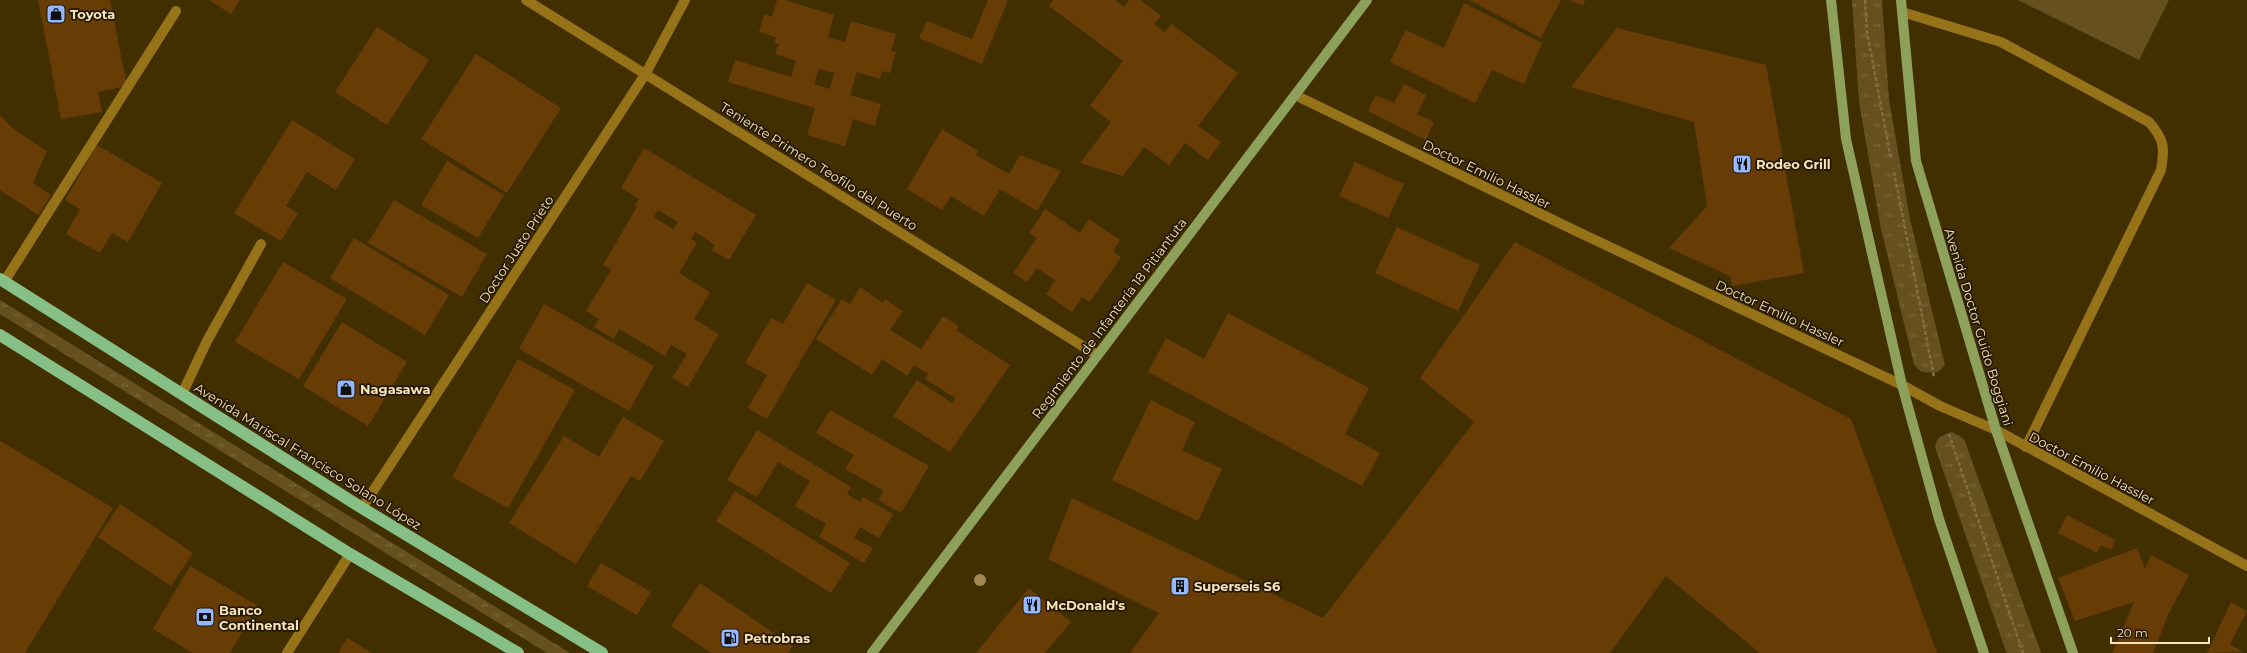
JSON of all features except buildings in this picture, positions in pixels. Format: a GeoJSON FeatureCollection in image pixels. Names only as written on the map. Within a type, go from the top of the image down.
{"type":"FeatureCollection","features":[{"type":"Feature","properties":{"kind":"highway","name":"Avenida Mariscal Francisco Solano López"},"geometry":{"type":"LineString","coordinates":[[2,280],[362,508],[602,653]]}},
{"type":"Feature","properties":{"kind":"highway"},"geometry":{"type":"LineString","coordinates":[[0,335],[350,554],[510,651]]}},
{"type":"Feature","properties":{"kind":"main road","name":"Regimiento de Infantería 18 Pitiantuta"},"geometry":{"type":"LineString","coordinates":[[872,653],[1367,0]]}},
{"type":"Feature","properties":{"kind":"main road"},"geometry":{"type":"LineString","coordinates":[[1831,0],[1846,139],[1902,385],[1939,519],[1984,653]]}},
{"type":"Feature","properties":{"kind":"main road","name":"Avenida Doctor Guido Boggiani"},"geometry":{"type":"LineString","coordinates":[[1901,0],[1916,161],[1996,430],[2073,653]]}},
{"type":"Feature","properties":{"kind":"street","name":"Teniente Primero Teofilo del Puerto"},"geometry":{"type":"LineString","coordinates":[[526,0],[646,73],[1097,355]]}},
{"type":"Feature","properties":{"kind":"street","name":"Doctor Justo Prieto"},"geometry":{"type":"LineString","coordinates":[[362,508],[646,73],[685,0]]}},
{"type":"Feature","properties":{"kind":"street"},"geometry":{"type":"LineString","coordinates":[[2,280],[176,10]]}},
{"type":"Feature","properties":{"kind":"street"},"geometry":{"type":"LineString","coordinates":[[1902,12],[2001,42],[2149,122],[2161,136],[2164,153],[2161,170],[2026,446]]}},
{"type":"Feature","properties":{"kind":"street","name":"Doctor Emilio Hassler"},"geometry":{"type":"LineString","coordinates":[[1295,95],[1576,231],[1902,385],[1940,406],[1996,430],[2247,566]]}},
{"type":"Feature","properties":{"kind":"street"},"geometry":{"type":"LineString","coordinates":[[182,394],[207,341],[261,244]]}},
{"type":"Feature","properties":{"kind":"street"},"geometry":{"type":"LineString","coordinates":[[287,653],[350,554]]}},
{"type":"Feature","properties":{"kind":"path"},"geometry":{"type":"LineString","coordinates":[[1865,0],[1867,32],[1940,406],[2024,653]]}},
{"type":"Feature","properties":{"kind":"green space"},"geometry":{"type":"Polygon","coordinates":[[[1852,0],[1882,0],[1889,100],[1910,219],[1945,365],[1938,372],[1928,373],[1919,370],[1914,364],[1881,229],[1859,102],[1852,0]]]}},
{"type":"Feature","properties":{"kind":"green space"},"geometry":{"type":"Polygon","coordinates":[[[2018,0],[2169,0],[2139,60],[2018,0]]]}},
{"type":"Feature","properties":{"kind":"green space"},"geometry":{"type":"Polygon","coordinates":[[[0,300],[570,653],[547,653],[0,314],[0,300]]]}},
{"type":"Feature","properties":{"kind":"green space"},"geometry":{"type":"Polygon","coordinates":[[[1952,432],[1964,439],[2041,653],[2007,653],[1935,447],[1940,436],[1952,432]]]}},
{"type":"Feature","properties":{"kind":"place","name":"Toyota"},"geometry":{"type":"Point","coordinates":[56,14]}},
{"type":"Feature","properties":{"kind":"place","name":"Rodeo Grill"},"geometry":{"type":"Point","coordinates":[1742,164]}},
{"type":"Feature","properties":{"kind":"place","name":"Nagasawa"},"geometry":{"type":"Point","coordinates":[346,389]}},
{"type":"Feature","properties":{"kind":"place","name":"Superseis S6"},"geometry":{"type":"Point","coordinates":[1180,586]}},
{"type":"Feature","properties":{"kind":"place","name":"McDonald's"},"geometry":{"type":"Point","coordinates":[1032,605]}},
{"type":"Feature","properties":{"kind":"place","name":"Banco Continental"},"geometry":{"type":"Point","coordinates":[205,617]}},
{"type":"Feature","properties":{"kind":"place","name":"Petrobras"},"geometry":{"type":"Point","coordinates":[730,638]}}]}
